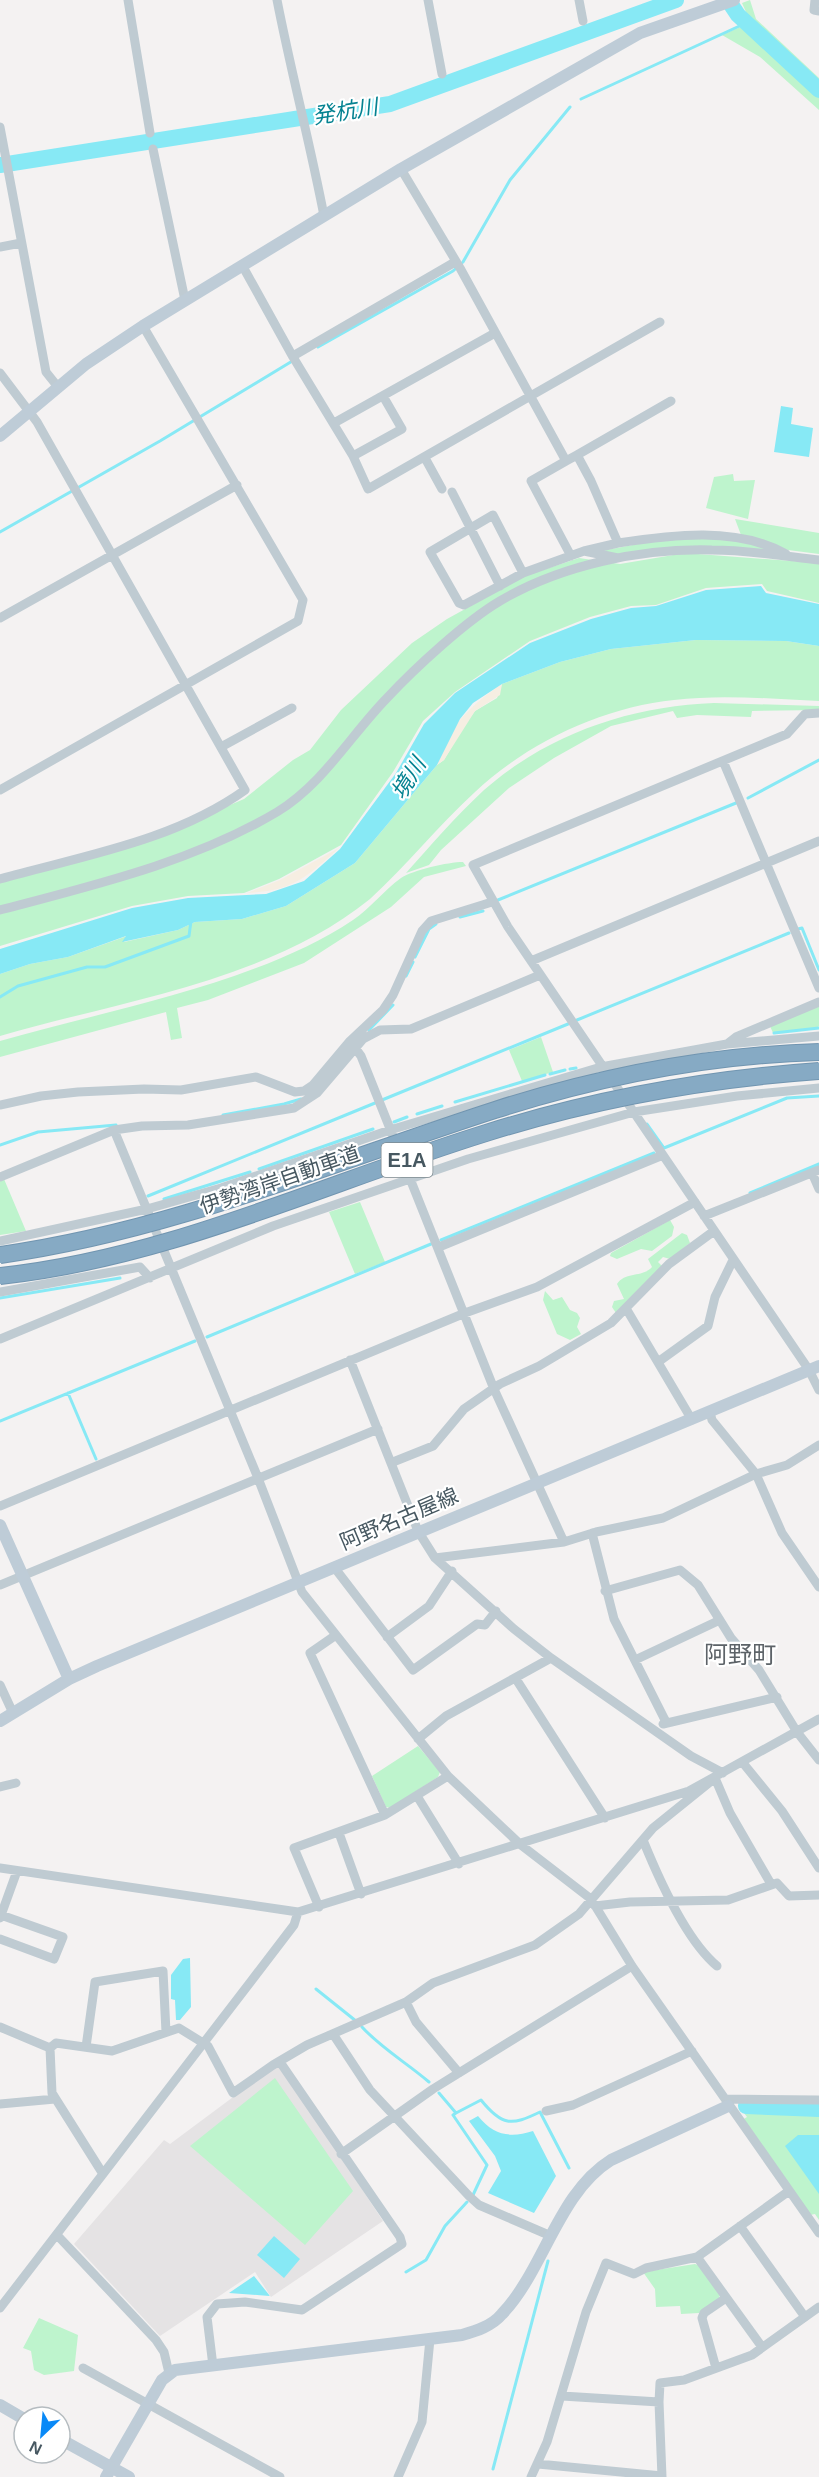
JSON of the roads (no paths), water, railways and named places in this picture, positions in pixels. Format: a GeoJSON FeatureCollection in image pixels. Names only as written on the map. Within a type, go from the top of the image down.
{"type":"FeatureCollection","features":[{"type":"Feature","properties":{"kind":"highway","name":"伊勢湾岸自動車道"},"geometry":{"type":"LineString","coordinates":[[0,1255],[84,1241],[145,1227],[496,1110],[566,1091],[717,1060],[819,1052]]}},
{"type":"Feature","properties":{"kind":"highway","name":"伊勢湾岸自動車道"},"geometry":{"type":"LineString","coordinates":[[0,1276],[127,1252],[239,1218],[486,1133],[594,1104],[729,1079],[819,1071]]}},
{"type":"Feature","properties":{"kind":"street"},"geometry":{"type":"LineString","coordinates":[[128,0],[150,133]]}},
{"type":"Feature","properties":{"kind":"street"},"geometry":{"type":"LineString","coordinates":[[277,0],[292,82],[306,125],[324,216]]}},
{"type":"Feature","properties":{"kind":"street"},"geometry":{"type":"LineString","coordinates":[[428,0],[442,74]]}},
{"type":"Feature","properties":{"kind":"street"},"geometry":{"type":"LineString","coordinates":[[579,0],[583,21]]}},
{"type":"Feature","properties":{"kind":"street"},"geometry":{"type":"LineString","coordinates":[[815,0],[814,10],[819,11]]}},
{"type":"Feature","properties":{"kind":"street"},"geometry":{"type":"LineString","coordinates":[[0,436],[86,364],[143,326],[401,169],[630,38],[660,24],[728,2]]}},
{"type":"Feature","properties":{"kind":"street"},"geometry":{"type":"LineString","coordinates":[[0,127],[46,372],[58,387]]}},
{"type":"Feature","properties":{"kind":"street"},"geometry":{"type":"LineString","coordinates":[[153,149],[184,300]]}},
{"type":"Feature","properties":{"kind":"street"},"geometry":{"type":"LineString","coordinates":[[401,169],[458,265],[566,461]]}},
{"type":"Feature","properties":{"kind":"street"},"geometry":{"type":"LineString","coordinates":[[0,247],[21,243]]}},
{"type":"Feature","properties":{"kind":"street"},"geometry":{"type":"LineString","coordinates":[[242,265],[294,359],[353,456],[368,489],[660,322]]}},
{"type":"Feature","properties":{"kind":"street"},"geometry":{"type":"LineString","coordinates":[[294,359],[458,265]]}},
{"type":"Feature","properties":{"kind":"street"},"geometry":{"type":"LineString","coordinates":[[0,790],[298,621],[303,600],[143,326]]}},
{"type":"Feature","properties":{"kind":"street"},"geometry":{"type":"LineString","coordinates":[[334,423],[495,333]]}},
{"type":"Feature","properties":{"kind":"street"},"geometry":{"type":"LineString","coordinates":[[0,373],[29,412],[186,683],[245,790],[228,802],[188,821],[135,842],[0,879]]}},
{"type":"Feature","properties":{"kind":"street"},"geometry":{"type":"LineString","coordinates":[[353,456],[402,429],[383,396]]}},
{"type":"Feature","properties":{"kind":"street"},"geometry":{"type":"LineString","coordinates":[[571,556],[531,481],[671,401]]}},
{"type":"Feature","properties":{"kind":"street"},"geometry":{"type":"LineString","coordinates":[[577,455],[618,543]]}},
{"type":"Feature","properties":{"kind":"street"},"geometry":{"type":"LineString","coordinates":[[425,458],[442,489]]}},
{"type":"Feature","properties":{"kind":"street"},"geometry":{"type":"LineString","coordinates":[[0,618],[237,484]]}},
{"type":"Feature","properties":{"kind":"street"},"geometry":{"type":"LineString","coordinates":[[452,492],[500,586]]}},
{"type":"Feature","properties":{"kind":"street"},"geometry":{"type":"LineString","coordinates":[[523,573],[493,515],[430,552],[459,603],[464,605],[523,573],[584,551],[618,543],[669,536],[700,535],[768,544],[789,556]]}},
{"type":"Feature","properties":{"kind":"street"},"geometry":{"type":"LineString","coordinates":[[0,910],[115,880],[196,850],[277,812],[323,774],[397,687],[482,614],[501,601],[537,584],[570,571],[664,551],[712,550],[819,560]]}},
{"type":"Feature","properties":{"kind":"street"},"geometry":{"type":"LineString","coordinates":[[584,551],[620,559]]}},
{"type":"Feature","properties":{"kind":"street"},"geometry":{"type":"LineString","coordinates":[[221,747],[292,708]]}},
{"type":"Feature","properties":{"kind":"street"},"geometry":{"type":"LineString","coordinates":[[819,713],[805,714],[787,734],[473,865],[492,902],[601,1066],[733,1260],[814,1368],[819,1390]]}},
{"type":"Feature","properties":{"kind":"street"},"geometry":{"type":"LineString","coordinates":[[723,761],[819,988]]}},
{"type":"Feature","properties":{"kind":"street"},"geometry":{"type":"LineString","coordinates":[[531,961],[819,841]]}},
{"type":"Feature","properties":{"kind":"street"},"geometry":{"type":"LineString","coordinates":[[0,1105],[41,1096],[78,1092],[181,1090],[256,1077],[294,1092],[304,1091],[353,1044],[383,1010],[393,995],[422,931],[430,921],[492,902]]}},
{"type":"Feature","properties":{"kind":"street"},"geometry":{"type":"LineString","coordinates":[[0,1177],[114,1130],[142,1126],[188,1125],[294,1108],[317,1093],[353,1044],[380,1030],[411,1029],[540,975]]}},
{"type":"Feature","properties":{"kind":"street"},"geometry":{"type":"LineString","coordinates":[[727,1044],[736,1037],[819,1002]]}},
{"type":"Feature","properties":{"kind":"street"},"geometry":{"type":"LineString","coordinates":[[0,1241],[147,1209],[221,1188],[390,1130],[601,1066],[727,1044],[819,1036]]}},
{"type":"Feature","properties":{"kind":"street"},"geometry":{"type":"LineString","coordinates":[[353,1044],[439,1246],[494,1389],[535,1483],[564,1542]]}},
{"type":"Feature","properties":{"kind":"street"},"geometry":{"type":"LineString","coordinates":[[0,1339],[273,1226],[468,1159],[634,1113],[737,1096],[819,1088]]}},
{"type":"Feature","properties":{"kind":"street"},"geometry":{"type":"LineString","coordinates":[[114,1130],[230,1409],[302,1592],[448,1776],[521,1845],[593,1903],[632,1966],[819,2234]]}},
{"type":"Feature","properties":{"kind":"street"},"geometry":{"type":"LineString","coordinates":[[439,1246],[663,1155]]}},
{"type":"Feature","properties":{"kind":"street"},"geometry":{"type":"LineString","coordinates":[[704,1216],[816,1171],[819,1189]]}},
{"type":"Feature","properties":{"kind":"street"},"geometry":{"type":"LineString","coordinates":[[0,1506],[465,1312],[537,1287],[695,1202]]}},
{"type":"Feature","properties":{"kind":"street"},"geometry":{"type":"LineString","coordinates":[[393,1462],[433,1446],[465,1410],[494,1389],[611,1323],[627,1310],[669,1264],[714,1231]]}},
{"type":"Feature","properties":{"kind":"street"},"geometry":{"type":"LineString","coordinates":[[658,1362],[708,1326],[715,1297],[733,1260]]}},
{"type":"Feature","properties":{"kind":"street"},"geometry":{"type":"LineString","coordinates":[[0,1292],[140,1267],[150,1278]]}},
{"type":"Feature","properties":{"kind":"street"},"geometry":{"type":"LineString","coordinates":[[627,1310],[692,1420]]}},
{"type":"Feature","properties":{"kind":"street"},"geometry":{"type":"LineString","coordinates":[[350,1360],[393,1462],[418,1531],[435,1558],[551,1658],[657,1730],[719,1776],[730,1813],[771,1884]]}},
{"type":"Feature","properties":{"kind":"street","name":"阿野名古屋線"},"geometry":{"type":"LineString","coordinates":[[0,1721],[69,1679],[298,1581],[814,1368]]}},
{"type":"Feature","properties":{"kind":"street"},"geometry":{"type":"LineString","coordinates":[[710,1412],[712,1420],[756,1474],[782,1533],[819,1587]]}},
{"type":"Feature","properties":{"kind":"street"},"geometry":{"type":"LineString","coordinates":[[0,1585],[378,1429]]}},
{"type":"Feature","properties":{"kind":"street"},"geometry":{"type":"LineString","coordinates":[[435,1558],[564,1542],[592,1533],[663,1518],[756,1474],[787,1465],[819,1445]]}},
{"type":"Feature","properties":{"kind":"street"},"geometry":{"type":"LineString","coordinates":[[0,1525],[69,1679]]}},
{"type":"Feature","properties":{"kind":"street"},"geometry":{"type":"LineString","coordinates":[[592,1533],[605,1591],[618,1629],[666,1722]]}},
{"type":"Feature","properties":{"kind":"street"},"geometry":{"type":"LineString","coordinates":[[334,1567],[413,1671],[467,1629],[477,1624],[485,1625],[496,1611]]}},
{"type":"Feature","properties":{"kind":"street"},"geometry":{"type":"LineString","coordinates":[[605,1591],[680,1570],[698,1585],[720,1620],[777,1697],[797,1732],[819,1760]]}},
{"type":"Feature","properties":{"kind":"street"},"geometry":{"type":"LineString","coordinates":[[387,1637],[429,1606],[452,1571]]}},
{"type":"Feature","properties":{"kind":"street"},"geometry":{"type":"LineString","coordinates":[[635,1660],[720,1620]]}},
{"type":"Feature","properties":{"kind":"street"},"geometry":{"type":"LineString","coordinates":[[336,1635],[310,1653],[385,1815]]}},
{"type":"Feature","properties":{"kind":"street"},"geometry":{"type":"LineString","coordinates":[[418,1739],[446,1716],[551,1658]]}},
{"type":"Feature","properties":{"kind":"street"},"geometry":{"type":"LineString","coordinates":[[516,1679],[605,1818]]}},
{"type":"Feature","properties":{"kind":"street"},"geometry":{"type":"LineString","coordinates":[[0,1685],[13,1713]]}},
{"type":"Feature","properties":{"kind":"street"},"geometry":{"type":"LineString","coordinates":[[657,1730],[666,1722],[777,1697]]}},
{"type":"Feature","properties":{"kind":"street"},"geometry":{"type":"LineString","coordinates":[[0,1868],[298,1912],[521,1845],[689,1791],[819,1719]]}},
{"type":"Feature","properties":{"kind":"street"},"geometry":{"type":"LineString","coordinates":[[743,1763],[782,1811],[819,1868]]}},
{"type":"Feature","properties":{"kind":"street"},"geometry":{"type":"LineString","coordinates":[[319,1907],[294,1848],[385,1815],[448,1776]]}},
{"type":"Feature","properties":{"kind":"street"},"geometry":{"type":"LineString","coordinates":[[50,2048],[56,2043],[112,2051],[179,2028],[208,2046],[233,2093],[280,2062],[333,2034],[406,2002],[433,1983],[535,1945],[593,1903],[653,1828],[719,1776]]}},
{"type":"Feature","properties":{"kind":"street"},"geometry":{"type":"LineString","coordinates":[[0,1787],[16,1784]]}},
{"type":"Feature","properties":{"kind":"street"},"geometry":{"type":"LineString","coordinates":[[417,1796],[459,1864]]}},
{"type":"Feature","properties":{"kind":"street"},"geometry":{"type":"LineString","coordinates":[[339,1833],[361,1894]]}},
{"type":"Feature","properties":{"kind":"street"},"geometry":{"type":"LineString","coordinates":[[643,1840],[684,1925],[699,1948],[717,1966]]}},
{"type":"Feature","properties":{"kind":"street"},"geometry":{"type":"LineString","coordinates":[[0,1940],[54,1959],[63,1937],[1,1917],[17,1871]]}},
{"type":"Feature","properties":{"kind":"street"},"geometry":{"type":"LineString","coordinates":[[593,1903],[728,1900],[777,1883],[789,1896],[819,1895]]}},
{"type":"Feature","properties":{"kind":"street"},"geometry":{"type":"LineString","coordinates":[[0,2308],[294,1925],[298,1912]]}},
{"type":"Feature","properties":{"kind":"street"},"geometry":{"type":"LineString","coordinates":[[341,2154],[459,2073],[632,1966]]}},
{"type":"Feature","properties":{"kind":"street"},"geometry":{"type":"LineString","coordinates":[[86,2047],[95,1982],[163,1971],[166,2032]]}},
{"type":"Feature","properties":{"kind":"street"},"geometry":{"type":"LineString","coordinates":[[406,2002],[416,2022],[459,2073]]}},
{"type":"Feature","properties":{"kind":"street"},"geometry":{"type":"LineString","coordinates":[[0,2027],[50,2048]]}},
{"type":"Feature","properties":{"kind":"street"},"geometry":{"type":"LineString","coordinates":[[333,2034],[364,2081],[479,2205],[551,2236]]}},
{"type":"Feature","properties":{"kind":"street"},"geometry":{"type":"LineString","coordinates":[[50,2048],[52,2093],[103,2174]]}},
{"type":"Feature","properties":{"kind":"street"},"geometry":{"type":"LineString","coordinates":[[546,2111],[573,2105],[692,2051]]}},
{"type":"Feature","properties":{"kind":"street"},"geometry":{"type":"LineString","coordinates":[[213,2366],[207,2318],[217,2304],[245,2302],[302,2310],[402,2244],[280,2062]]}},
{"type":"Feature","properties":{"kind":"street"},"geometry":{"type":"LineString","coordinates":[[0,2104],[55,2098]]}},
{"type":"Feature","properties":{"kind":"street"},"geometry":{"type":"LineString","coordinates":[[109,2472],[162,2380],[169,2373],[175,2370],[430,2340],[478,2330],[502,2315],[586,2181],[603,2164],[727,2103],[819,2100]]}},
{"type":"Feature","properties":{"kind":"street"},"geometry":{"type":"LineString","coordinates":[[531,2477],[538,2464],[562,2396],[586,2312],[606,2263],[634,2274],[646,2268],[697,2257],[789,2191]]}},
{"type":"Feature","properties":{"kind":"street"},"geometry":{"type":"LineString","coordinates":[[740,2226],[804,2317]]}},
{"type":"Feature","properties":{"kind":"street"},"geometry":{"type":"LineString","coordinates":[[57,2235],[156,2340],[164,2352],[169,2373]]}},
{"type":"Feature","properties":{"kind":"street"},"geometry":{"type":"LineString","coordinates":[[697,2257],[762,2347]]}},
{"type":"Feature","properties":{"kind":"street"},"geometry":{"type":"LineString","coordinates":[[716,2368],[702,2318],[704,2313],[726,2298]]}},
{"type":"Feature","properties":{"kind":"street"},"geometry":{"type":"LineString","coordinates":[[538,2464],[662,2476],[660,2384],[684,2380],[752,2355],[819,2307]]}},
{"type":"Feature","properties":{"kind":"street"},"geometry":{"type":"LineString","coordinates":[[399,2477],[422,2422],[430,2340]]}},
{"type":"Feature","properties":{"kind":"street"},"geometry":{"type":"LineString","coordinates":[[83,2368],[280,2477]]}},
{"type":"Feature","properties":{"kind":"street"},"geometry":{"type":"LineString","coordinates":[[562,2396],[659,2402]]}},
{"type":"Feature","properties":{"kind":"street"},"geometry":{"type":"LineString","coordinates":[[72,2447],[109,2472],[129,2477]]}},
{"type":"Feature","properties":{"kind":"water"},"geometry":{"type":"Polygon","coordinates":[[[781,406],[793,408],[791,424],[813,428],[809,457],[774,452],[781,406]]]}},
{"type":"Feature","properties":{"kind":"water","name":"境川"},"geometry":{"type":"Polygon","coordinates":[[[761,586],[766,593],[819,604],[819,646],[786,641],[696,640],[611,649],[560,662],[502,684],[473,703],[460,719],[437,765],[355,863],[286,906],[242,919],[195,922],[178,930],[122,942],[126,936],[68,957],[30,964],[0,974],[0,949],[132,908],[188,898],[266,894],[304,881],[340,849],[396,773],[424,724],[455,693],[530,643],[591,619],[631,608],[656,606],[706,590],[761,586]]]}},
{"type":"Feature","properties":{"kind":"water"},"geometry":{"type":"Polygon","coordinates":[[[190,1958],[191,2007],[180,2020],[176,2020],[175,2000],[171,1999],[171,1975],[183,1959],[190,1958]]]}},
{"type":"Feature","properties":{"kind":"water"},"geometry":{"type":"Polygon","coordinates":[[[478,2116],[490,2128],[503,2134],[533,2131],[556,2176],[534,2213],[488,2193],[501,2171],[495,2156],[469,2121],[478,2116]]]}},
{"type":"Feature","properties":{"kind":"water"},"geometry":{"type":"Polygon","coordinates":[[[798,2135],[819,2135],[819,2194],[785,2146],[798,2135]]]}},
{"type":"Feature","properties":{"kind":"water"},"geometry":{"type":"Polygon","coordinates":[[[274,2236],[300,2259],[284,2278],[257,2255],[274,2236]]]}},
{"type":"Feature","properties":{"kind":"water"},"geometry":{"type":"Polygon","coordinates":[[[254,2276],[270,2296],[229,2293],[254,2276]]]}},
{"type":"Feature","properties":{"kind":"waterway","name":"発杭川"},"geometry":{"type":"LineString","coordinates":[[0,165],[390,104],[676,0]]}},
{"type":"Feature","properties":{"kind":"waterway","name":"発杭川"},"geometry":{"type":"LineString","coordinates":[[728,0],[738,15],[819,90]]}},
{"type":"Feature","properties":{"kind":"waterway"},"geometry":{"type":"LineString","coordinates":[[581,99],[746,23]]}},
{"type":"Feature","properties":{"kind":"waterway"},"geometry":{"type":"LineString","coordinates":[[318,347],[453,271],[463,262],[510,180],[570,107]]}},
{"type":"Feature","properties":{"kind":"waterway"},"geometry":{"type":"LineString","coordinates":[[0,532],[160,441],[294,360]]}},
{"type":"Feature","properties":{"kind":"waterway"},"geometry":{"type":"LineString","coordinates":[[748,798],[819,760]]}},
{"type":"Feature","properties":{"kind":"waterway"},"geometry":{"type":"LineString","coordinates":[[498,900],[736,803]]}},
{"type":"Feature","properties":{"kind":"waterway"},"geometry":{"type":"LineString","coordinates":[[460,917],[483,911]]}},
{"type":"Feature","properties":{"kind":"waterway"},"geometry":{"type":"LineString","coordinates":[[0,997],[18,986],[87,967],[105,967],[189,936],[191,921]]}},
{"type":"Feature","properties":{"kind":"waterway"},"geometry":{"type":"LineString","coordinates":[[415,957],[429,929],[436,924]]}},
{"type":"Feature","properties":{"kind":"waterway"},"geometry":{"type":"LineString","coordinates":[[798,929],[802,928],[819,970]]}},
{"type":"Feature","properties":{"kind":"waterway"},"geometry":{"type":"LineString","coordinates":[[577,1020],[789,933]]}},
{"type":"Feature","properties":{"kind":"waterway"},"geometry":{"type":"LineString","coordinates":[[406,976],[413,962]]}},
{"type":"Feature","properties":{"kind":"waterway"},"geometry":{"type":"LineString","coordinates":[[369,1030],[393,1005]]}},
{"type":"Feature","properties":{"kind":"waterway"},"geometry":{"type":"LineString","coordinates":[[382,1100],[568,1024]]}},
{"type":"Feature","properties":{"kind":"waterway"},"geometry":{"type":"LineString","coordinates":[[774,1033],[819,1028]]}},
{"type":"Feature","properties":{"kind":"waterway"},"geometry":{"type":"LineString","coordinates":[[570,1069],[576,1068]]}},
{"type":"Feature","properties":{"kind":"waterway"},"geometry":{"type":"LineString","coordinates":[[550,1074],[565,1070]]}},
{"type":"Feature","properties":{"kind":"waterway"},"geometry":{"type":"LineString","coordinates":[[455,1102],[545,1075]]}},
{"type":"Feature","properties":{"kind":"waterway"},"geometry":{"type":"LineString","coordinates":[[647,1124],[664,1148],[787,1098],[819,1096]]}},
{"type":"Feature","properties":{"kind":"waterway"},"geometry":{"type":"LineString","coordinates":[[223,1115],[301,1099]]}},
{"type":"Feature","properties":{"kind":"waterway"},"geometry":{"type":"LineString","coordinates":[[148,1196],[375,1103]]}},
{"type":"Feature","properties":{"kind":"waterway"},"geometry":{"type":"LineString","coordinates":[[417,1114],[442,1106]]}},
{"type":"Feature","properties":{"kind":"waterway"},"geometry":{"type":"LineString","coordinates":[[394,1122],[407,1117]]}},
{"type":"Feature","properties":{"kind":"waterway"},"geometry":{"type":"LineString","coordinates":[[0,1145],[38,1132],[116,1125]]}},
{"type":"Feature","properties":{"kind":"waterway"},"geometry":{"type":"LineString","coordinates":[[259,1169],[373,1129]]}},
{"type":"Feature","properties":{"kind":"waterway"},"geometry":{"type":"LineString","coordinates":[[441,1240],[654,1153]]}},
{"type":"Feature","properties":{"kind":"waterway"},"geometry":{"type":"LineString","coordinates":[[750,1193],[819,1164]]}},
{"type":"Feature","properties":{"kind":"waterway"},"geometry":{"type":"LineString","coordinates":[[164,1199],[250,1172]]}},
{"type":"Feature","properties":{"kind":"waterway"},"geometry":{"type":"LineString","coordinates":[[207,1337],[431,1244]]}},
{"type":"Feature","properties":{"kind":"waterway"},"geometry":{"type":"LineString","coordinates":[[0,1298],[120,1278]]}},
{"type":"Feature","properties":{"kind":"waterway"},"geometry":{"type":"LineString","coordinates":[[0,1421],[195,1341]]}},
{"type":"Feature","properties":{"kind":"waterway"},"geometry":{"type":"LineString","coordinates":[[68,1393],[96,1459]]}},
{"type":"Feature","properties":{"kind":"waterway"},"geometry":{"type":"LineString","coordinates":[[316,1989],[356,2021]]}},
{"type":"Feature","properties":{"kind":"waterway"},"geometry":{"type":"LineString","coordinates":[[362,2027],[377,2042],[429,2082]]}},
{"type":"Feature","properties":{"kind":"waterway"},"geometry":{"type":"LineString","coordinates":[[439,2093],[456,2113],[481,2100],[495,2115],[508,2121],[522,2120],[540,2112],[569,2168]]}},
{"type":"Feature","properties":{"kind":"waterway"},"geometry":{"type":"LineString","coordinates":[[746,2106],[819,2109]]}},
{"type":"Feature","properties":{"kind":"waterway"},"geometry":{"type":"LineString","coordinates":[[456,2113],[453,2115],[487,2165],[473,2195]]}},
{"type":"Feature","properties":{"kind":"waterway"},"geometry":{"type":"LineString","coordinates":[[406,2272],[426,2260],[445,2226],[467,2202]]}},
{"type":"Feature","properties":{"kind":"waterway"},"geometry":{"type":"LineString","coordinates":[[493,2469],[548,2261]]}},
{"type":"Feature","properties":{"kind":"district","name":"阿野町"},"geometry":{"type":"Point","coordinates":[740,1655]}}]}
